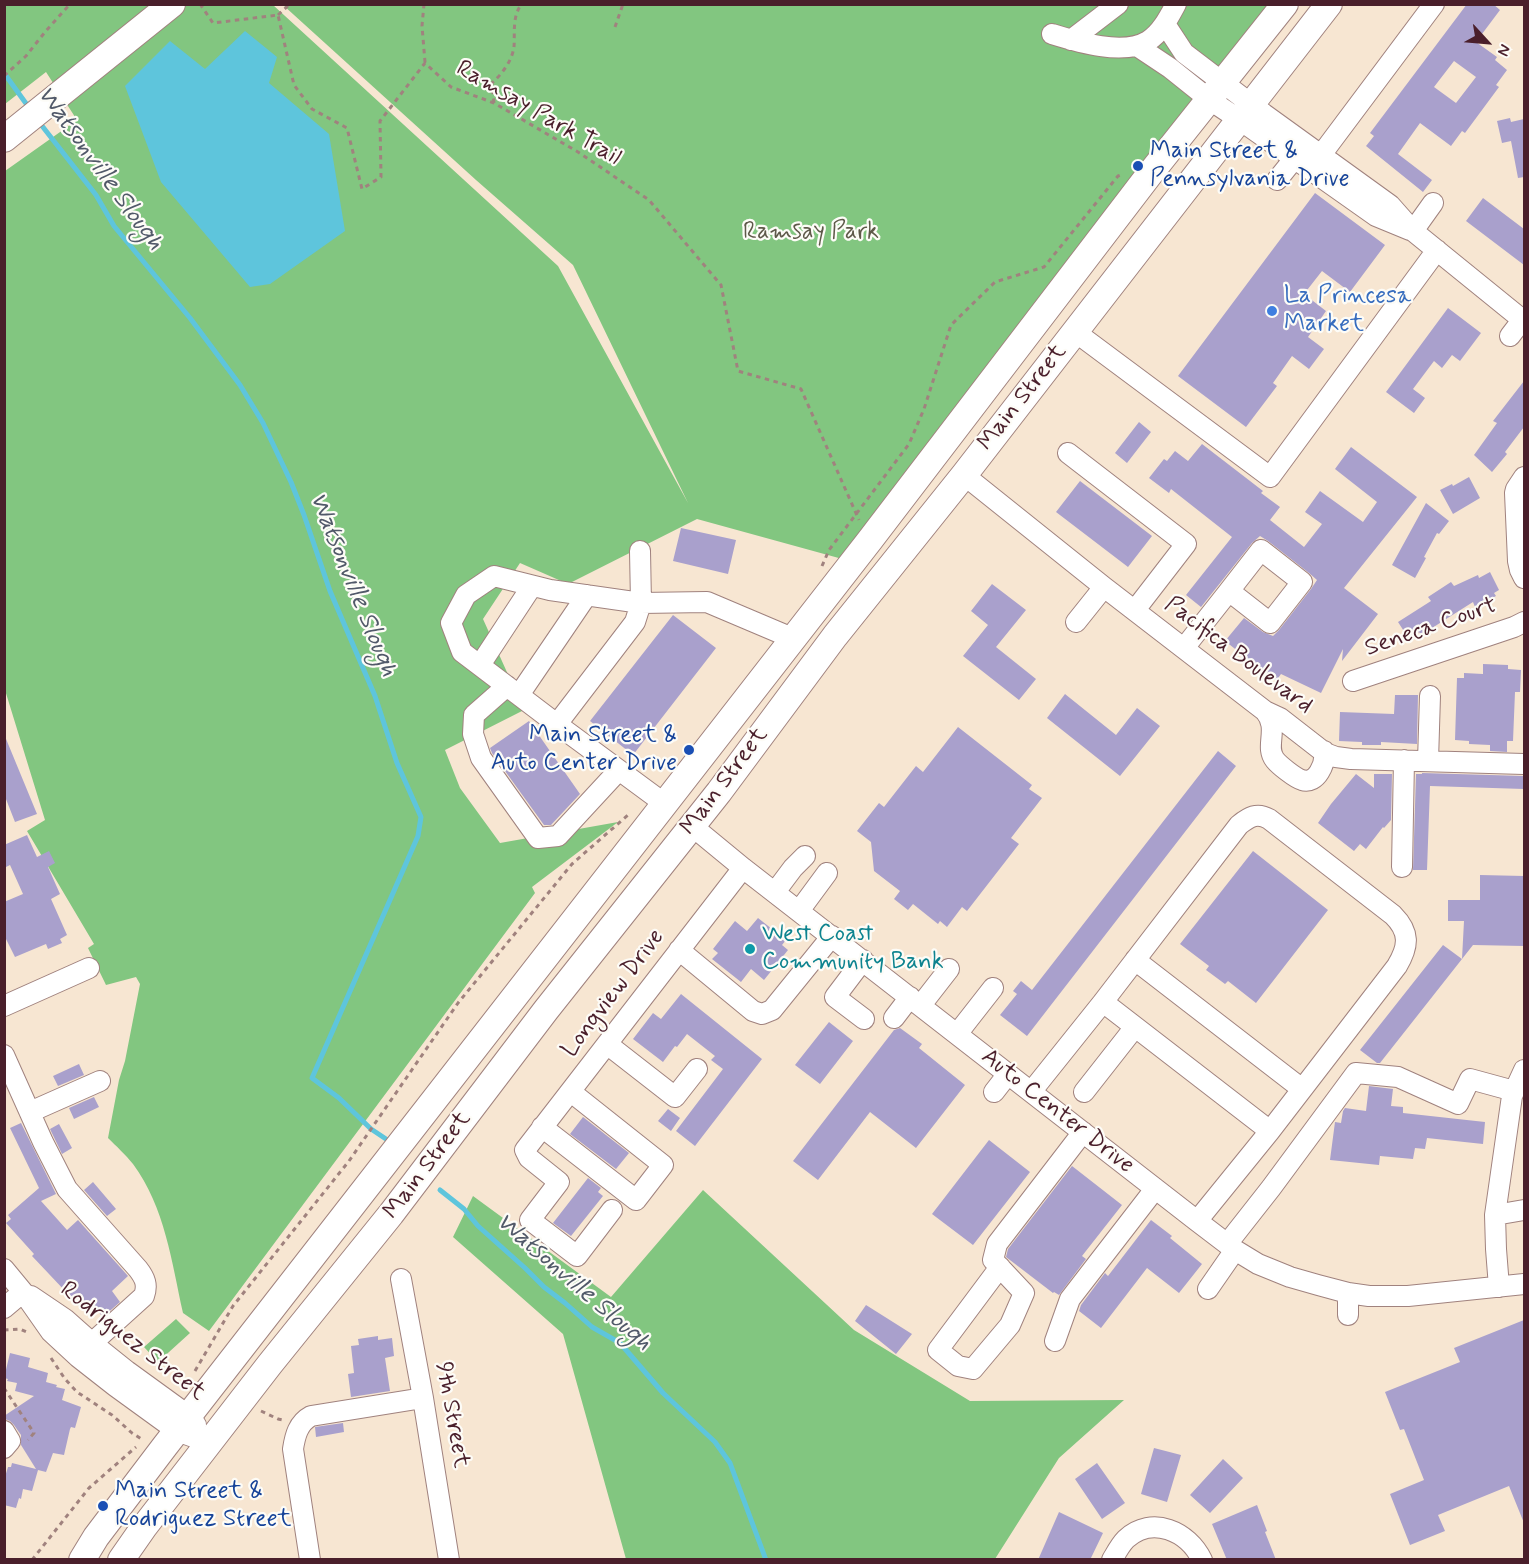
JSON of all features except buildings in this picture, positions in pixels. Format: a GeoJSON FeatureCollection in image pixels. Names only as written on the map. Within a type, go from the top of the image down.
{"type":"FeatureCollection","features":[{"type":"Feature","properties":{"kind":"main road"},"geometry":{"type":"LineString","coordinates":[[4,139],[172,4]]}},
{"type":"Feature","properties":{"kind":"main road","name":"Main Street"},"geometry":{"type":"LineString","coordinates":[[82,1560],[96,1537],[183,1423],[870,540],[1149,175],[1285,4]]}},
{"type":"Feature","properties":{"kind":"main road","name":"Main Street"},"geometry":{"type":"LineString","coordinates":[[122,1560],[144,1527],[270,1364],[392,1214],[546,1011],[692,826],[835,636],[964,475],[1329,4]]}},
{"type":"Feature","properties":{"kind":"main road","name":"Auto Center Drive"},"geometry":{"type":"LineString","coordinates":[[665,804],[692,826]]}},
{"type":"Feature","properties":{"kind":"street"},"geometry":{"type":"LineString","coordinates":[[1118,4],[1062,37],[1089,45],[1125,48],[1137,46],[1150,40],[1165,24],[1176,4]]}},
{"type":"Feature","properties":{"kind":"street"},"geometry":{"type":"LineString","coordinates":[[1321,154],[1434,4]]}},
{"type":"Feature","properties":{"kind":"street"},"geometry":{"type":"LineString","coordinates":[[1165,24],[1184,53],[1216,92]]}},
{"type":"Feature","properties":{"kind":"street"},"geometry":{"type":"LineString","coordinates":[[1137,46],[1170,68],[1216,92],[1246,112],[1321,154],[1390,205],[1413,231],[1524,320],[1510,336]]}},
{"type":"Feature","properties":{"kind":"street"},"geometry":{"type":"LineString","coordinates":[[1246,112],[1294,159],[1376,216],[1413,231]]}},
{"type":"Feature","properties":{"kind":"street"},"geometry":{"type":"LineString","coordinates":[[1277,180],[1294,159]]}},
{"type":"Feature","properties":{"kind":"street"},"geometry":{"type":"LineString","coordinates":[[1413,231],[1433,203]]}},
{"type":"Feature","properties":{"kind":"street"},"geometry":{"type":"LineString","coordinates":[[1074,331],[1269,477],[1437,250]]}},
{"type":"Feature","properties":{"kind":"street"},"geometry":{"type":"LineString","coordinates":[[1068,453],[1186,544],[1135,610]]}},
{"type":"Feature","properties":{"kind":"street","name":"Pacifica Boulevard"},"geometry":{"type":"LineString","coordinates":[[964,475],[1264,711],[1280,718],[1328,759]]}},
{"type":"Feature","properties":{"kind":"street","name":"Seneca Court"},"geometry":{"type":"LineString","coordinates":[[1524,477],[1515,494],[1518,561],[1524,578]]}},
{"type":"Feature","properties":{"kind":"street"},"geometry":{"type":"LineString","coordinates":[[557,724],[635,622],[641,603],[640,551]]}},
{"type":"Feature","properties":{"kind":"street"},"geometry":{"type":"LineString","coordinates":[[665,804],[462,652],[451,623],[466,595],[494,576],[550,590],[641,603],[707,602],[792,638]]}},
{"type":"Feature","properties":{"kind":"street"},"geometry":{"type":"LineString","coordinates":[[480,665],[532,586]]}},
{"type":"Feature","properties":{"kind":"street"},"geometry":{"type":"LineString","coordinates":[[1076,622],[1104,587]]}},
{"type":"Feature","properties":{"kind":"street"},"geometry":{"type":"LineString","coordinates":[[1184,648],[1229,591]]}},
{"type":"Feature","properties":{"kind":"street"},"geometry":{"type":"LineString","coordinates":[[587,595],[513,690],[474,715],[473,734],[481,758],[538,838],[558,836],[619,770]]}},
{"type":"Feature","properties":{"kind":"street","name":"Seneca Court"},"geometry":{"type":"LineString","coordinates":[[1353,681],[1524,622]]}},
{"type":"Feature","properties":{"kind":"street"},"geometry":{"type":"LineString","coordinates":[[1428,761],[1430,696]]}},
{"type":"Feature","properties":{"kind":"street"},"geometry":{"type":"LineString","coordinates":[[1264,711],[1272,723],[1271,751],[1278,762],[1303,780],[1314,777],[1328,759],[1524,764]]}},
{"type":"Feature","properties":{"kind":"street"},"geometry":{"type":"LineString","coordinates":[[1402,867],[1404,760]]}},
{"type":"Feature","properties":{"kind":"street"},"geometry":{"type":"LineString","coordinates":[[1031,1092],[1239,825],[1251,816],[1257,815],[1269,819],[1393,915],[1405,930],[1406,939],[1406,948],[1397,966],[1270,1131],[1197,1221]]}},
{"type":"Feature","properties":{"kind":"street","name":"Auto Center Drive"},"geometry":{"type":"LineString","coordinates":[[692,826],[1155,1189],[1231,1247],[1258,1263],[1282,1273],[1348,1293],[1369,1296],[1408,1296],[1524,1284]]}},
{"type":"Feature","properties":{"kind":"street"},"geometry":{"type":"LineString","coordinates":[[775,892],[805,856]]}},
{"type":"Feature","properties":{"kind":"street","name":"Longview Drive"},"geometry":{"type":"LineString","coordinates":[[612,1210],[577,1256],[530,1220],[559,1182],[529,1158],[525,1149],[743,868]]}},
{"type":"Feature","properties":{"kind":"street"},"geometry":{"type":"LineString","coordinates":[[799,911],[827,873]]}},
{"type":"Feature","properties":{"kind":"street"},"geometry":{"type":"LineString","coordinates":[[679,950],[753,1011],[762,1014],[772,1010],[832,936]]}},
{"type":"Feature","properties":{"kind":"street"},"geometry":{"type":"LineString","coordinates":[[863,960],[835,997],[864,1019]]}},
{"type":"Feature","properties":{"kind":"street"},"geometry":{"type":"LineString","coordinates":[[1135,960],[1302,1089]]}},
{"type":"Feature","properties":{"kind":"street"},"geometry":{"type":"LineString","coordinates":[[4,1006],[89,968]]}},
{"type":"Feature","properties":{"kind":"street"},"geometry":{"type":"LineString","coordinates":[[894,1018],[949,969]]}},
{"type":"Feature","properties":{"kind":"street"},"geometry":{"type":"LineString","coordinates":[[957,1034],[993,988]]}},
{"type":"Feature","properties":{"kind":"street"},"geometry":{"type":"LineString","coordinates":[[1103,1002],[1270,1131]]}},
{"type":"Feature","properties":{"kind":"street"},"geometry":{"type":"LineString","coordinates":[[1084,1092],[1135,1027]]}},
{"type":"Feature","properties":{"kind":"street"},"geometry":{"type":"LineString","coordinates":[[607,1044],[675,1097],[697,1069]]}},
{"type":"Feature","properties":{"kind":"street"},"geometry":{"type":"LineString","coordinates":[[4,1055],[67,1189],[145,1279],[144,1296],[92,1343]]}},
{"type":"Feature","properties":{"kind":"street"},"geometry":{"type":"LineString","coordinates":[[1499,1287],[1495,1215],[1514,1091],[1524,1070]]}},
{"type":"Feature","properties":{"kind":"street"},"geometry":{"type":"LineString","coordinates":[[1208,1289],[1231,1247],[1356,1073],[1398,1077],[1458,1104],[1470,1079],[1514,1091]]}},
{"type":"Feature","properties":{"kind":"street"},"geometry":{"type":"LineString","coordinates":[[994,1092],[1008,1074]]}},
{"type":"Feature","properties":{"kind":"street"},"geometry":{"type":"LineString","coordinates":[[30,1112],[100,1081]]}},
{"type":"Feature","properties":{"kind":"street"},"geometry":{"type":"LineString","coordinates":[[542,1127],[636,1200],[663,1165],[571,1092]]}},
{"type":"Feature","properties":{"kind":"street"},"geometry":{"type":"LineString","coordinates":[[1000,1267],[938,1350],[958,1366],[973,1369],[1010,1325],[1024,1293],[1000,1267],[993,1260],[997,1244],[1083,1132]]}},
{"type":"Feature","properties":{"kind":"street"},"geometry":{"type":"LineString","coordinates":[[1055,1341],[1070,1299],[1155,1189]]}},
{"type":"Feature","properties":{"kind":"street"},"geometry":{"type":"LineString","coordinates":[[1495,1215],[1524,1210]]}},
{"type":"Feature","properties":{"kind":"street","name":"Rodriguez Street"},"geometry":{"type":"LineString","coordinates":[[4,1269],[51,1332],[78,1357],[115,1386],[183,1423]]}},
{"type":"Feature","properties":{"kind":"street","name":"9th Street"},"geometry":{"type":"LineString","coordinates":[[401,1279],[449,1560]]}},
{"type":"Feature","properties":{"kind":"street"},"geometry":{"type":"LineString","coordinates":[[4,1308],[23,1292]]}},
{"type":"Feature","properties":{"kind":"street","name":"Rodriguez Street"},"geometry":{"type":"LineString","coordinates":[[23,1292],[65,1319],[127,1371],[183,1423],[210,1443]]}},
{"type":"Feature","properties":{"kind":"street"},"geometry":{"type":"LineString","coordinates":[[1348,1293],[1348,1315]]}},
{"type":"Feature","properties":{"kind":"street"},"geometry":{"type":"LineString","coordinates":[[310,1560],[293,1449],[302,1421],[311,1416],[423,1398]]}},
{"type":"Feature","properties":{"kind":"street"},"geometry":{"type":"LineString","coordinates":[[4,1431],[10,1441],[4,1448]]}},
{"type":"Feature","properties":{"kind":"street"},"geometry":{"type":"LineString","coordinates":[[1112,1560],[1133,1534],[1152,1528],[1170,1530],[1187,1539],[1194,1545],[1202,1560]]}},
{"type":"Feature","properties":{"kind":"path"},"geometry":{"type":"LineString","coordinates":[[4,76],[26,56],[70,4]]}},
{"type":"Feature","properties":{"kind":"path"},"geometry":{"type":"LineString","coordinates":[[200,4],[213,23],[278,15],[290,4]]}},
{"type":"Feature","properties":{"kind":"path"},"geometry":{"type":"LineString","coordinates":[[424,4],[422,26],[425,63]]}},
{"type":"Feature","properties":{"kind":"path"},"geometry":{"type":"LineString","coordinates":[[494,103],[492,83],[503,73],[513,49],[514,28],[518,9],[522,4]]}},
{"type":"Feature","properties":{"kind":"path"},"geometry":{"type":"LineString","coordinates":[[615,27],[623,4]]}},
{"type":"Feature","properties":{"kind":"path","name":"Ramsay Park Trail"},"geometry":{"type":"LineString","coordinates":[[278,15],[294,85],[312,109],[347,128],[362,189],[381,177],[380,121],[425,63],[451,87],[494,103],[578,152],[649,200],[721,285],[738,370],[801,389],[870,540]]}},
{"type":"Feature","properties":{"kind":"path"},"geometry":{"type":"LineString","coordinates":[[819,574],[829,550],[909,444],[924,409],[951,326],[995,282],[1044,267],[1118,176],[1126,172]]}},
{"type":"Feature","properties":{"kind":"path"},"geometry":{"type":"LineString","coordinates":[[191,1378],[233,1306],[349,1161],[458,1003],[572,864],[632,811]]}},
{"type":"Feature","properties":{"kind":"path"},"geometry":{"type":"LineString","coordinates":[[4,1330],[20,1329],[30,1334]]}},
{"type":"Feature","properties":{"kind":"path"},"geometry":{"type":"LineString","coordinates":[[32,1560],[89,1488],[144,1440],[77,1392],[65,1379],[51,1357]]}},
{"type":"Feature","properties":{"kind":"path"},"geometry":{"type":"LineString","coordinates":[[261,1411],[278,1419],[302,1421]]}},
{"type":"Feature","properties":{"kind":"green space","name":"Ramsay Park"},"geometry":{"type":"Polygon","coordinates":[[[5,5],[273,5],[558,266],[688,503],[573,265],[283,5],[1272,5],[846,560],[697,519],[568,584],[520,563],[483,619],[524,710],[445,750],[460,788],[500,843],[618,822],[532,887],[535,893],[209,1331],[183,1313],[171,1255],[153,1198],[133,1164],[108,1138],[140,984],[136,977],[106,985],[88,948],[94,944],[27,831],[45,820],[5,690],[5,171],[77,120],[46,72],[5,104],[5,5]]]}},
{"type":"Feature","properties":{"kind":"green space"},"geometry":{"type":"Polygon","coordinates":[[[703,1190],[854,1330],[970,1401],[1124,1400],[1059,1458],[995,1559],[626,1559],[563,1334],[453,1237],[473,1196],[611,1297],[703,1190]]]}},
{"type":"Feature","properties":{"kind":"green space"},"geometry":{"type":"Polygon","coordinates":[[[176,1319],[190,1333],[158,1362],[144,1347],[176,1319]]]}},
{"type":"Feature","properties":{"kind":"water"},"geometry":{"type":"Polygon","coordinates":[[[245,31],[277,57],[269,83],[329,134],[345,231],[270,284],[250,287],[161,182],[125,86],[170,41],[205,69],[245,31]]]}},
{"type":"Feature","properties":{"kind":"waterway","name":"Watsonville Slough"},"geometry":{"type":"LineString","coordinates":[[4,73],[30,109]]}},
{"type":"Feature","properties":{"kind":"waterway","name":"Watsonville Slough"},"geometry":{"type":"LineString","coordinates":[[39,122],[96,195],[114,226],[190,318],[240,385],[263,423],[291,482],[330,591],[375,696],[397,763],[421,817],[418,836],[312,1078],[339,1098],[371,1129],[386,1139]]}},
{"type":"Feature","properties":{"kind":"waterway","name":"Watsonville Slough"},"geometry":{"type":"LineString","coordinates":[[440,1190],[464,1209],[478,1226],[544,1287],[592,1327],[620,1343],[663,1393],[715,1442],[730,1463],[766,1560]]}},
{"type":"Feature","properties":{"kind":"place","name":"Main Street & Pennsylvania Drive"},"geometry":{"type":"Point","coordinates":[1138,166]}},
{"type":"Feature","properties":{"kind":"place","name":"La Princesa Market"},"geometry":{"type":"Point","coordinates":[1272,311]}},
{"type":"Feature","properties":{"kind":"place","name":"Main Street & Auto Center Drive"},"geometry":{"type":"Point","coordinates":[689,750]}},
{"type":"Feature","properties":{"kind":"place","name":"West Coast Community Bank"},"geometry":{"type":"Point","coordinates":[750,949]}},
{"type":"Feature","properties":{"kind":"place","name":"Main Street & Rodriguez Street"},"geometry":{"type":"Point","coordinates":[103,1506]}}]}
